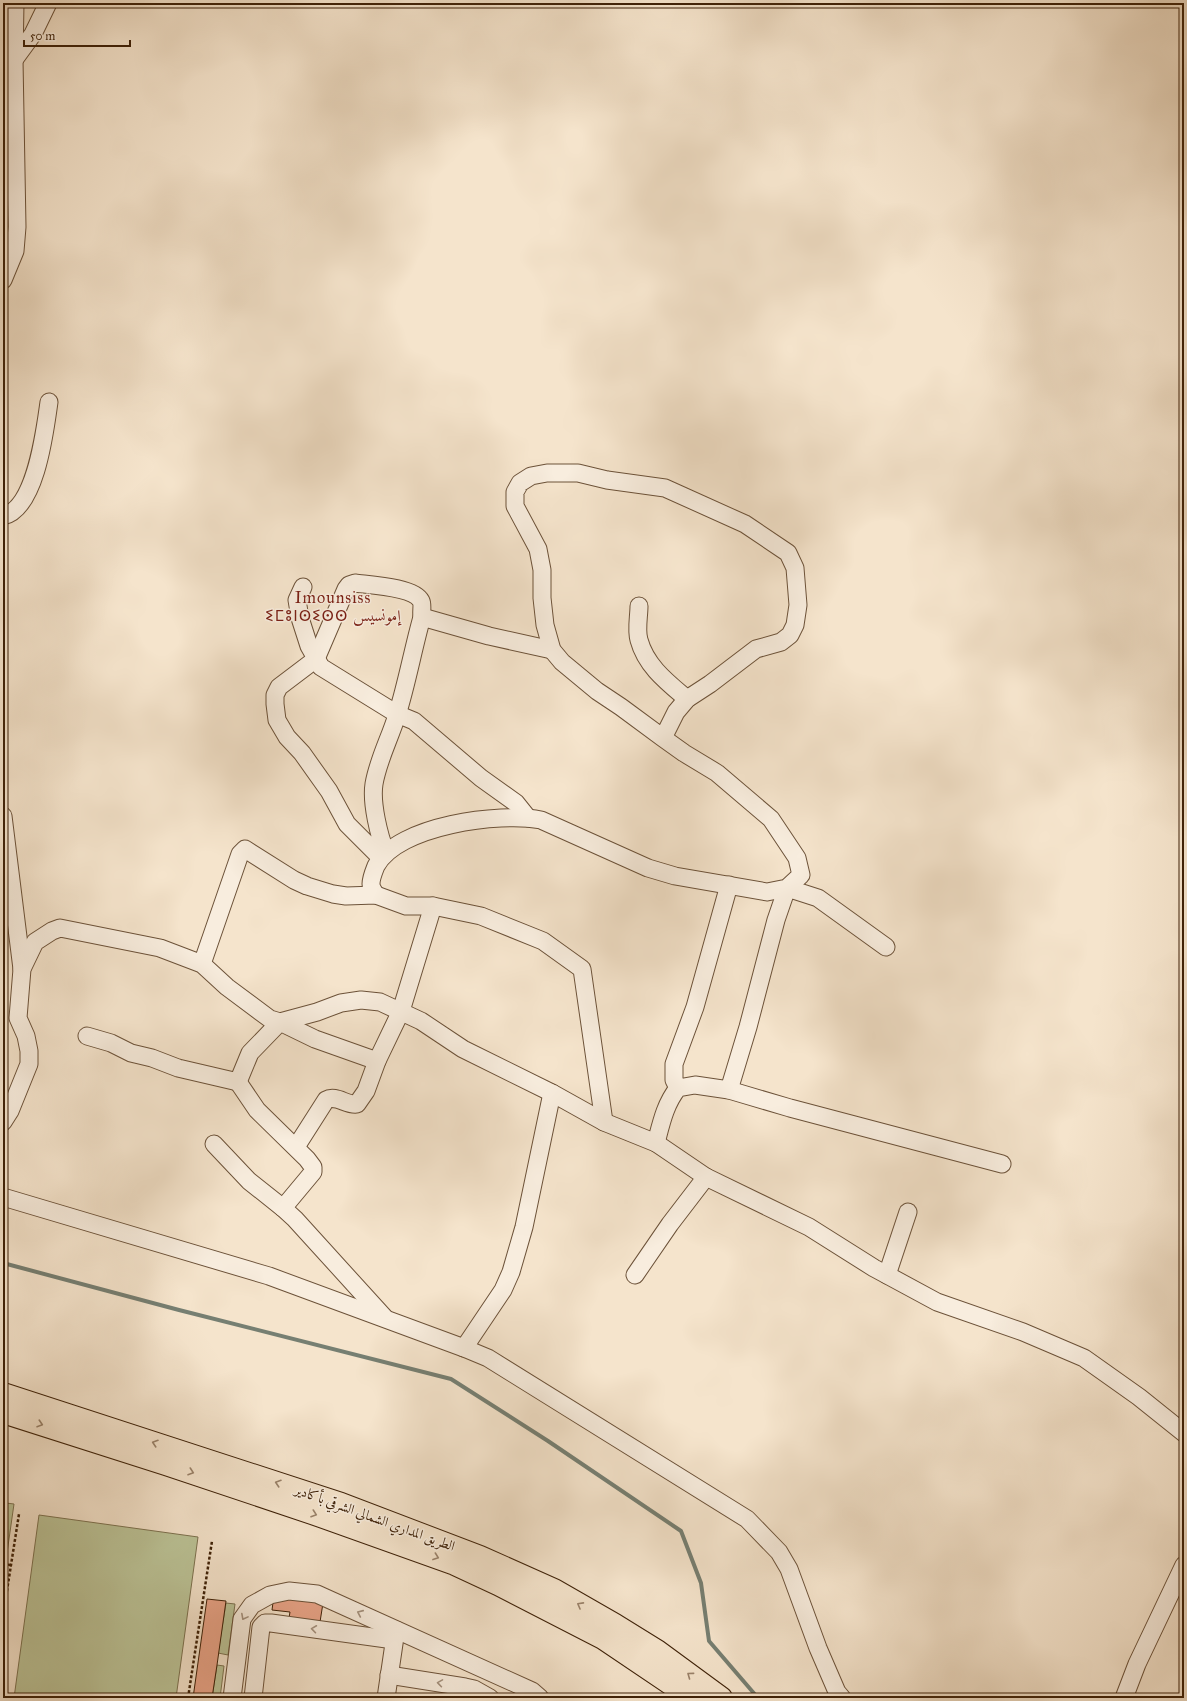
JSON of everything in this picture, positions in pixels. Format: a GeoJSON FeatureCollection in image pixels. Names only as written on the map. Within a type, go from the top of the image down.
{"type":"FeatureCollection","features":[{"type":"Feature","properties":{"kind":"highway","name":"الطريق المداري الشمالي الشرقي بأكادير"},"geometry":{"type":"LineString","coordinates":[[3,1394],[341,1504],[480,1556],[554,1590],[615,1625],[657,1651],[721,1698]]}},
{"type":"Feature","properties":{"kind":"highway","name":"الطريق المداري الشمالي الشرقي بأكادير"},"geometry":{"type":"LineString","coordinates":[[3,1412],[166,1464],[454,1564],[498,1584],[603,1638],[692,1698]]}},
{"type":"Feature","properties":{"kind":"street"},"geometry":{"type":"LineString","coordinates":[[3,280],[15,251],[17,227],[8,58],[15,3]]}},
{"type":"Feature","properties":{"kind":"street"},"geometry":{"type":"LineString","coordinates":[[8,58],[33,34],[48,3]]}},
{"type":"Feature","properties":{"kind":"street"},"geometry":{"type":"LineString","coordinates":[[3,516],[14,512],[20,505],[29,487],[42,454],[49,402]]}},
{"type":"Feature","properties":{"kind":"street"},"geometry":{"type":"LineString","coordinates":[[663,738],[676,712],[687,699],[756,649],[781,642],[790,635],[795,625],[798,605],[794,568],[788,554],[745,524],[665,488],[607,480],[578,473],[547,473],[531,476],[520,483],[515,492],[515,506],[538,549],[542,570],[542,598],[545,626],[552,650],[562,662],[598,691],[663,738],[684,753],[717,773],[770,819],[796,858],[800,869],[801,875],[787,888],[776,920],[748,1027],[729,1090]]}},
{"type":"Feature","properties":{"kind":"street"},"geometry":{"type":"LineString","coordinates":[[355,583],[414,593],[421,602],[422,617],[397,714],[377,770],[374,786],[377,824],[384,855],[347,824],[329,791],[302,753],[287,737],[277,720],[275,695],[279,687],[316,659],[349,585],[355,583]]}},
{"type":"Feature","properties":{"kind":"street"},"geometry":{"type":"LineString","coordinates":[[303,587],[297,600],[300,618],[309,646],[321,667],[397,714],[414,721],[464,765],[516,803],[528,818]]}},
{"type":"Feature","properties":{"kind":"street"},"geometry":{"type":"LineString","coordinates":[[639,606],[639,639],[647,660],[660,676],[687,699]]}},
{"type":"Feature","properties":{"kind":"street"},"geometry":{"type":"LineString","coordinates":[[422,617],[489,636],[552,650]]}},
{"type":"Feature","properties":{"kind":"street"},"geometry":{"type":"LineString","coordinates":[[3,816],[22,969],[18,1018],[26,1036],[29,1051],[29,1064],[10,1111],[3,1122]]}},
{"type":"Feature","properties":{"kind":"street"},"geometry":{"type":"LineString","coordinates":[[376,895],[371,884],[374,870],[384,855],[395,846],[446,825],[494,819],[528,818],[541,820],[660,872],[767,892],[787,888],[818,898],[886,947]]}},
{"type":"Feature","properties":{"kind":"street"},"geometry":{"type":"LineString","coordinates":[[202,964],[240,854],[244,850],[294,880],[332,894],[346,896],[376,895],[406,906],[433,906],[481,916],[543,941],[582,969],[604,1122]]}},
{"type":"Feature","properties":{"kind":"street"},"geometry":{"type":"LineString","coordinates":[[678,1088],[674,1080],[674,1064],[696,1007],[729,886]]}},
{"type":"Feature","properties":{"kind":"street"},"geometry":{"type":"LineString","coordinates":[[296,1147],[316,1118],[326,1100],[334,1098],[352,1105],[358,1104],[366,1091],[377,1061],[401,1011],[433,906]]}},
{"type":"Feature","properties":{"kind":"street"},"geometry":{"type":"LineString","coordinates":[[22,969],[36,942],[52,930],[60,928],[160,948],[202,964],[227,987],[270,1019],[280,1022],[315,1039],[377,1061]]}},
{"type":"Feature","properties":{"kind":"street"},"geometry":{"type":"LineString","coordinates":[[238,1082],[250,1053],[280,1022],[341,1004],[361,1000],[380,1002],[421,1021],[463,1049],[552,1093],[604,1122],[656,1143],[706,1177],[809,1227],[887,1275],[937,1302],[1024,1332],[1084,1358],[1122,1384],[1184,1433]]}},
{"type":"Feature","properties":{"kind":"street"},"geometry":{"type":"LineString","coordinates":[[87,1036],[111,1043],[131,1053],[152,1058],[178,1068],[238,1082],[257,1110],[296,1147],[313,1167],[313,1172],[283,1208]]}},
{"type":"Feature","properties":{"kind":"street"},"geometry":{"type":"LineString","coordinates":[[656,1143],[667,1106],[678,1088],[695,1085],[729,1090],[790,1108],[1002,1164]]}},
{"type":"Feature","properties":{"kind":"street"},"geometry":{"type":"LineString","coordinates":[[464,1348],[503,1290],[512,1272],[524,1227],[552,1093]]}},
{"type":"Feature","properties":{"kind":"street"},"geometry":{"type":"LineString","coordinates":[[214,1144],[249,1181],[295,1219],[385,1319]]}},
{"type":"Feature","properties":{"kind":"street"},"geometry":{"type":"LineString","coordinates":[[635,1275],[670,1224],[706,1177]]}},
{"type":"Feature","properties":{"kind":"street"},"geometry":{"type":"LineString","coordinates":[[3,1197],[269,1276],[488,1358],[747,1520],[758,1529],[779,1552],[789,1568],[818,1648],[837,1692],[842,1698]]}},
{"type":"Feature","properties":{"kind":"street"},"geometry":{"type":"LineString","coordinates":[[887,1275],[908,1212]]}},
{"type":"Feature","properties":{"kind":"street"},"geometry":{"type":"LineString","coordinates":[[1124,1698],[1137,1664],[1184,1565]]}},
{"type":"Feature","properties":{"kind":"street"},"geometry":{"type":"LineString","coordinates":[[232,1698],[242,1619],[252,1605],[270,1596],[289,1591],[317,1594],[395,1635],[532,1692],[540,1698]]}},
{"type":"Feature","properties":{"kind":"street"},"geometry":{"type":"LineString","coordinates":[[253,1698],[261,1627],[265,1623],[395,1635]]}},
{"type":"Feature","properties":{"kind":"street"},"geometry":{"type":"LineString","coordinates":[[386,1698],[395,1635]]}},
{"type":"Feature","properties":{"kind":"street"},"geometry":{"type":"LineString","coordinates":[[237,1654],[258,1657]]}},
{"type":"Feature","properties":{"kind":"street"},"geometry":{"type":"LineString","coordinates":[[389,1675],[474,1689],[490,1698]]}},
{"type":"Feature","properties":{"kind":"path"},"geometry":{"type":"LineString","coordinates":[[3,1616],[19,1514]]}},
{"type":"Feature","properties":{"kind":"path"},"geometry":{"type":"LineString","coordinates":[[188,1698],[212,1541]]}},
{"type":"Feature","properties":{"kind":"path"},"geometry":{"type":"LineString","coordinates":[[3,1564],[11,1565]]}},
{"type":"Feature","properties":{"kind":"green space"},"geometry":{"type":"Polygon","coordinates":[[[6,1503],[14,1504],[6,1560],[3,1560],[3,1523],[6,1503]]]}},
{"type":"Feature","properties":{"kind":"green space"},"geometry":{"type":"Polygon","coordinates":[[[39,1515],[198,1537],[176,1698],[14,1698],[39,1515]]]}},
{"type":"Feature","properties":{"kind":"green space"},"geometry":{"type":"Polygon","coordinates":[[[226,1603],[235,1604],[228,1655],[218,1653],[226,1603]]]}},
{"type":"Feature","properties":{"kind":"green space"},"geometry":{"type":"Polygon","coordinates":[[[217,1665],[224,1666],[220,1698],[212,1698],[217,1665]]]}},
{"type":"Feature","properties":{"kind":"building"},"geometry":{"type":"Polygon","coordinates":[[[274,1595],[323,1603],[320,1622],[289,1618],[290,1612],[272,1610],[274,1595]]]}},
{"type":"Feature","properties":{"kind":"building"},"geometry":{"type":"Polygon","coordinates":[[[207,1599],[226,1601],[217,1665],[212,1698],[193,1698],[207,1599]]]}},
{"type":"Feature","properties":{"kind":"waterway"},"geometry":{"type":"LineString","coordinates":[[3,1263],[179,1310],[451,1379],[548,1441],[681,1531],[701,1583],[709,1641],[758,1698]]}},
{"type":"Feature","properties":{"kind":"district","name":"Imounsiss ⵉⵎⵓⵏⵙⵉⵙⵙ إمونسيس"},"geometry":{"type":"Point","coordinates":[333,606]}}]}
